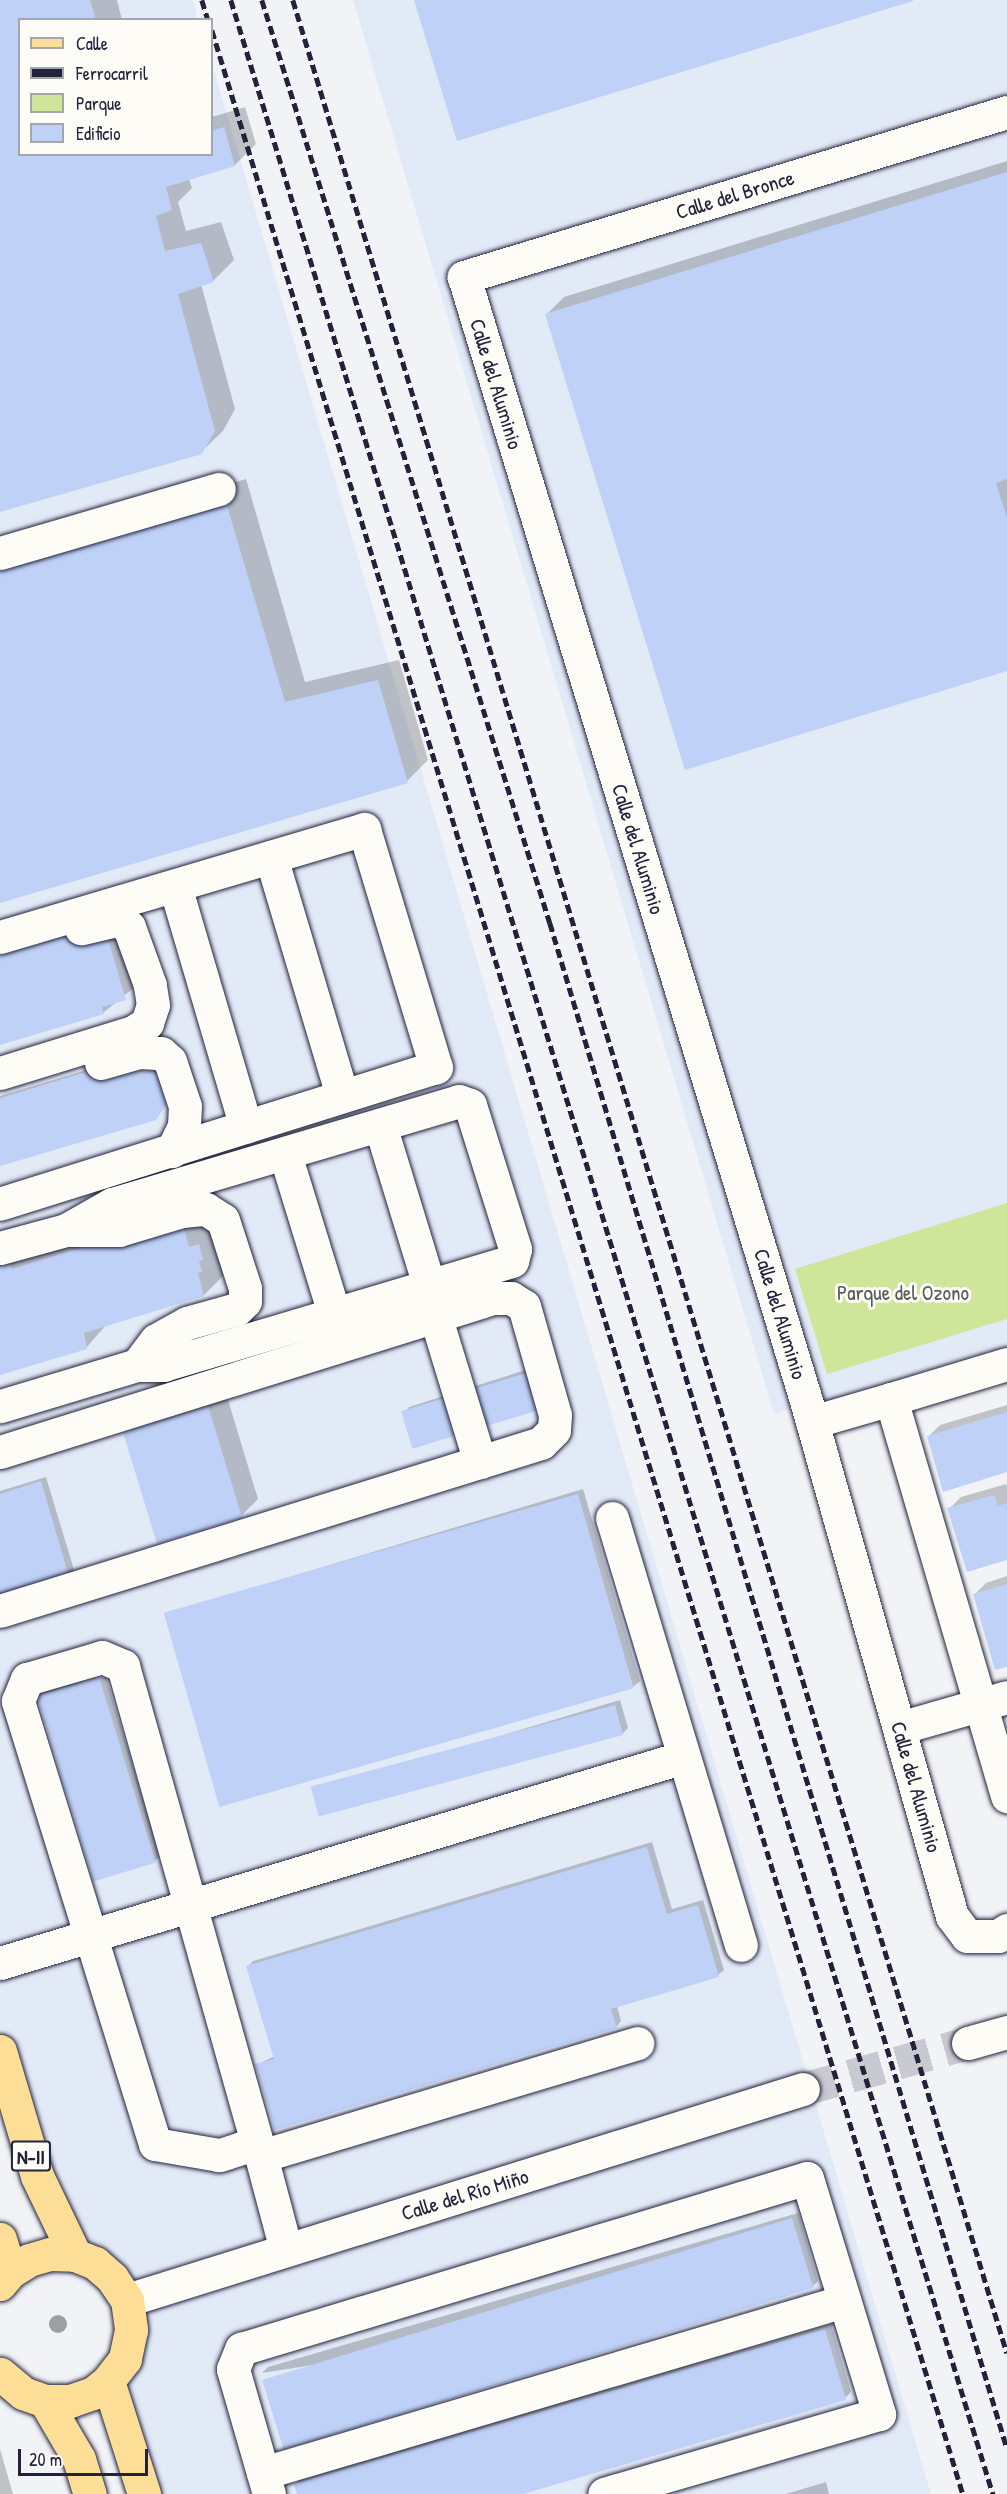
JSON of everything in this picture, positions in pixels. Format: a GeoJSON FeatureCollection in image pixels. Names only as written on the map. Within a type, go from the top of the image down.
{"type":"FeatureCollection","features":[{"type":"Feature","properties":{"kind":"main road","name":"N-II"},"geometry":{"type":"LineString","coordinates":[[0,2051],[37,2176],[75,2256]]}},
{"type":"Feature","properties":{"kind":"main road"},"geometry":{"type":"LineString","coordinates":[[0,2239],[5,2278],[29,2260],[51,2254],[75,2256],[95,2264],[112,2278],[126,2300],[131,2330],[125,2359],[108,2381],[93,2393],[70,2401],[45,2401],[22,2393],[0,2374]]}},
{"type":"Feature","properties":{"kind":"main road"},"geometry":{"type":"LineString","coordinates":[[108,2381],[144,2494]]}},
{"type":"Feature","properties":{"kind":"main road"},"geometry":{"type":"LineString","coordinates":[[45,2401],[79,2459],[90,2494]]}},
{"type":"Feature","properties":{"kind":"street","name":"Calle del Bronce"},"geometry":{"type":"LineString","coordinates":[[464,277],[1007,112]]}},
{"type":"Feature","properties":{"kind":"street","name":"Calle del Aluminio"},"geometry":{"type":"LineString","coordinates":[[464,277],[812,1422],[952,1916],[967,1936],[998,1936],[1007,1930]]}},
{"type":"Feature","properties":{"kind":"street"},"geometry":{"type":"LineString","coordinates":[[0,553],[219,489]]}},
{"type":"Feature","properties":{"kind":"street"},"geometry":{"type":"LineString","coordinates":[[0,937],[364,829],[436,1067],[0,1204]]}},
{"type":"Feature","properties":{"kind":"street"},"geometry":{"type":"LineString","coordinates":[[271,857],[342,1095]]}},
{"type":"Feature","properties":{"kind":"street"},"geometry":{"type":"LineString","coordinates":[[175,886],[246,1127]]}},
{"type":"Feature","properties":{"kind":"street"},"geometry":{"type":"LineString","coordinates":[[0,952],[117,920],[129,927],[153,1005],[147,1023],[133,1032],[0,1073]]}},
{"type":"Feature","properties":{"kind":"street"},"geometry":{"type":"LineString","coordinates":[[0,1094],[139,1052],[161,1053],[170,1061],[185,1106],[184,1126],[172,1151]]}},
{"type":"Feature","properties":{"kind":"street"},"geometry":{"type":"LineString","coordinates":[[0,1248],[66,1230],[112,1204],[459,1101],[470,1105],[515,1249],[512,1261],[432,1300],[0,1452]]}},
{"type":"Feature","properties":{"kind":"street"},"geometry":{"type":"LineString","coordinates":[[380,1125],[480,1462]]}},
{"type":"Feature","properties":{"kind":"street"},"geometry":{"type":"LineString","coordinates":[[285,1154],[334,1313]]}},
{"type":"Feature","properties":{"kind":"street"},"geometry":{"type":"LineString","coordinates":[[66,1230],[119,1230],[182,1211],[206,1209],[223,1220],[245,1288],[245,1301],[237,1309],[187,1323],[156,1340],[137,1365]]}},
{"type":"Feature","properties":{"kind":"street"},"geometry":{"type":"LineString","coordinates":[[0,1406],[137,1365],[164,1365],[334,1313],[432,1300],[510,1298],[524,1306],[530,1319],[555,1416],[554,1430],[541,1443],[0,1611]]}},
{"type":"Feature","properties":{"kind":"street"},"geometry":{"type":"LineString","coordinates":[[812,1422],[1007,1364]]}},
{"type":"Feature","properties":{"kind":"street"},"geometry":{"type":"LineString","coordinates":[[891,1399],[993,1701],[1007,1796]]}},
{"type":"Feature","properties":{"kind":"street"},"geometry":{"type":"LineString","coordinates":[[612,1518],[741,1946]]}},
{"type":"Feature","properties":{"kind":"street"},"geometry":{"type":"LineString","coordinates":[[286,2250],[259,2150],[192,1908],[123,1666],[102,1657],[27,1679],[18,1701],[94,1938],[155,2144],[219,2155],[259,2150],[637,2043]]}},
{"type":"Feature","properties":{"kind":"street"},"geometry":{"type":"LineString","coordinates":[[898,1728],[993,1701]]}},
{"type":"Feature","properties":{"kind":"street"},"geometry":{"type":"LineString","coordinates":[[0,1964],[94,1938],[684,1757]]}},
{"type":"Feature","properties":{"kind":"street"},"geometry":{"type":"LineString","coordinates":[[968,2043],[1007,2032]]}},
{"type":"Feature","properties":{"kind":"street","name":"Calle del Río Miño"},"geometry":{"type":"LineString","coordinates":[[126,2300],[803,2089]]}},
{"type":"Feature","properties":{"kind":"street"},"geometry":{"type":"LineString","coordinates":[[604,2494],[879,2414],[807,2178],[241,2349],[233,2369],[266,2483],[844,2301]]}},
{"type":"Feature","properties":{"kind":"shaded area"},"geometry":{"type":"Polygon","coordinates":[[[0,0],[193,0],[198,18],[18,18],[18,156],[213,156],[213,67],[931,2494],[144,2494],[108,2381],[131,2330],[75,2255],[0,2051],[0,0]]]}},
{"type":"Feature","properties":{"kind":"shaded area"},"geometry":{"type":"Polygon","coordinates":[[[353,0],[1007,0],[1007,1364],[891,1399],[807,1404],[774,1414],[353,0]]]}},
{"type":"Feature","properties":{"kind":"green space","name":"Parque del Ozono"},"geometry":{"type":"Polygon","coordinates":[[[1007,1203],[1007,1319],[827,1374],[795,1269],[1007,1203]]]}},
{"type":"Feature","properties":{"kind":"building"},"geometry":{"type":"Polygon","coordinates":[[[0,0],[90,0],[95,18],[18,18],[18,156],[213,156],[213,131],[224,127],[235,166],[166,187],[172,210],[156,216],[165,251],[201,243],[214,282],[178,294],[215,431],[202,454],[0,512],[0,0]]]}},
{"type":"Feature","properties":{"kind":"building"},"geometry":{"type":"Polygon","coordinates":[[[414,0],[913,0],[913,1],[457,141],[414,0]]]}},
{"type":"Feature","properties":{"kind":"building"},"geometry":{"type":"Polygon","coordinates":[[[1007,172],[1007,479],[996,483],[1007,518],[1007,671],[685,770],[545,314],[1007,172]]]}},
{"type":"Feature","properties":{"kind":"building"},"geometry":{"type":"Polygon","coordinates":[[[225,499],[285,702],[378,680],[408,783],[0,903],[0,565],[225,499]]]}},
{"type":"Feature","properties":{"kind":"building"},"geometry":{"type":"Polygon","coordinates":[[[106,932],[126,1000],[102,1007],[104,1014],[0,1045],[0,955],[67,934],[106,932]]]}},
{"type":"Feature","properties":{"kind":"building"},"geometry":{"type":"Polygon","coordinates":[[[129,1059],[156,1064],[167,1096],[166,1105],[156,1120],[0,1166],[0,1098],[129,1059]]]}},
{"type":"Feature","properties":{"kind":"building"},"geometry":{"type":"Polygon","coordinates":[[[181,1218],[189,1247],[199,1244],[203,1260],[199,1261],[202,1272],[198,1273],[204,1296],[84,1333],[87,1349],[0,1375],[0,1257],[7,1255],[12,1269],[181,1218]]]}},
{"type":"Feature","properties":{"kind":"building"},"geometry":{"type":"Polygon","coordinates":[[[533,1371],[544,1408],[412,1449],[401,1411],[533,1371]]]}},
{"type":"Feature","properties":{"kind":"building"},"geometry":{"type":"Polygon","coordinates":[[[208,1406],[242,1518],[157,1544],[123,1432],[208,1406]]]}},
{"type":"Feature","properties":{"kind":"building"},"geometry":{"type":"Polygon","coordinates":[[[1007,1412],[1007,1472],[943,1492],[927,1436],[1007,1412]]]}},
{"type":"Feature","properties":{"kind":"building"},"geometry":{"type":"Polygon","coordinates":[[[41,1481],[70,1580],[0,1601],[0,1494],[41,1481]]]}},
{"type":"Feature","properties":{"kind":"building"},"geometry":{"type":"Polygon","coordinates":[[[578,1494],[634,1688],[219,1807],[164,1613],[578,1494]]]}},
{"type":"Feature","properties":{"kind":"building"},"geometry":{"type":"Polygon","coordinates":[[[994,1495],[998,1506],[1007,1503],[1007,1560],[967,1572],[947,1508],[994,1495]]]}},
{"type":"Feature","properties":{"kind":"building"},"geometry":{"type":"Polygon","coordinates":[[[1007,1584],[1007,1667],[995,1670],[973,1594],[1007,1584]]]}},
{"type":"Feature","properties":{"kind":"building"},"geometry":{"type":"Polygon","coordinates":[[[99,1677],[156,1863],[94,1882],[37,1696],[99,1677]]]}},
{"type":"Feature","properties":{"kind":"building"},"geometry":{"type":"Polygon","coordinates":[[[615,1705],[623,1735],[319,1816],[311,1787],[615,1705]]]}},
{"type":"Feature","properties":{"kind":"building"},"geometry":{"type":"Polygon","coordinates":[[[647,1847],[667,1914],[698,1905],[719,1977],[611,2009],[617,2028],[275,2130],[255,2064],[274,2059],[246,1966],[647,1847]]]}},
{"type":"Feature","properties":{"kind":"building"},"geometry":{"type":"Polygon","coordinates":[[[792,2218],[813,2288],[284,2450],[262,2380],[792,2218]]]}},
{"type":"Feature","properties":{"kind":"building"},"geometry":{"type":"Polygon","coordinates":[[[825,2329],[846,2400],[523,2494],[297,2494],[294,2484],[825,2329]]]}},
{"type":"Feature","properties":{"kind":"tunnel"},"geometry":{"type":"LineString","coordinates":[[803,2089],[968,2043]]}},
{"type":"Feature","properties":{"kind":"railway"},"geometry":{"type":"LineString","coordinates":[[202,0],[207,18]]}},
{"type":"Feature","properties":{"kind":"railway"},"geometry":{"type":"LineString","coordinates":[[231,0],[993,2494]]}},
{"type":"Feature","properties":{"kind":"railway"},"geometry":{"type":"LineString","coordinates":[[262,0],[550,923],[1007,2448]]}},
{"type":"Feature","properties":{"kind":"railway"},"geometry":{"type":"LineString","coordinates":[[293,0],[1007,2353]]}},
{"type":"Feature","properties":{"kind":"railway"},"geometry":{"type":"LineString","coordinates":[[213,33],[963,2494]]}}]}
